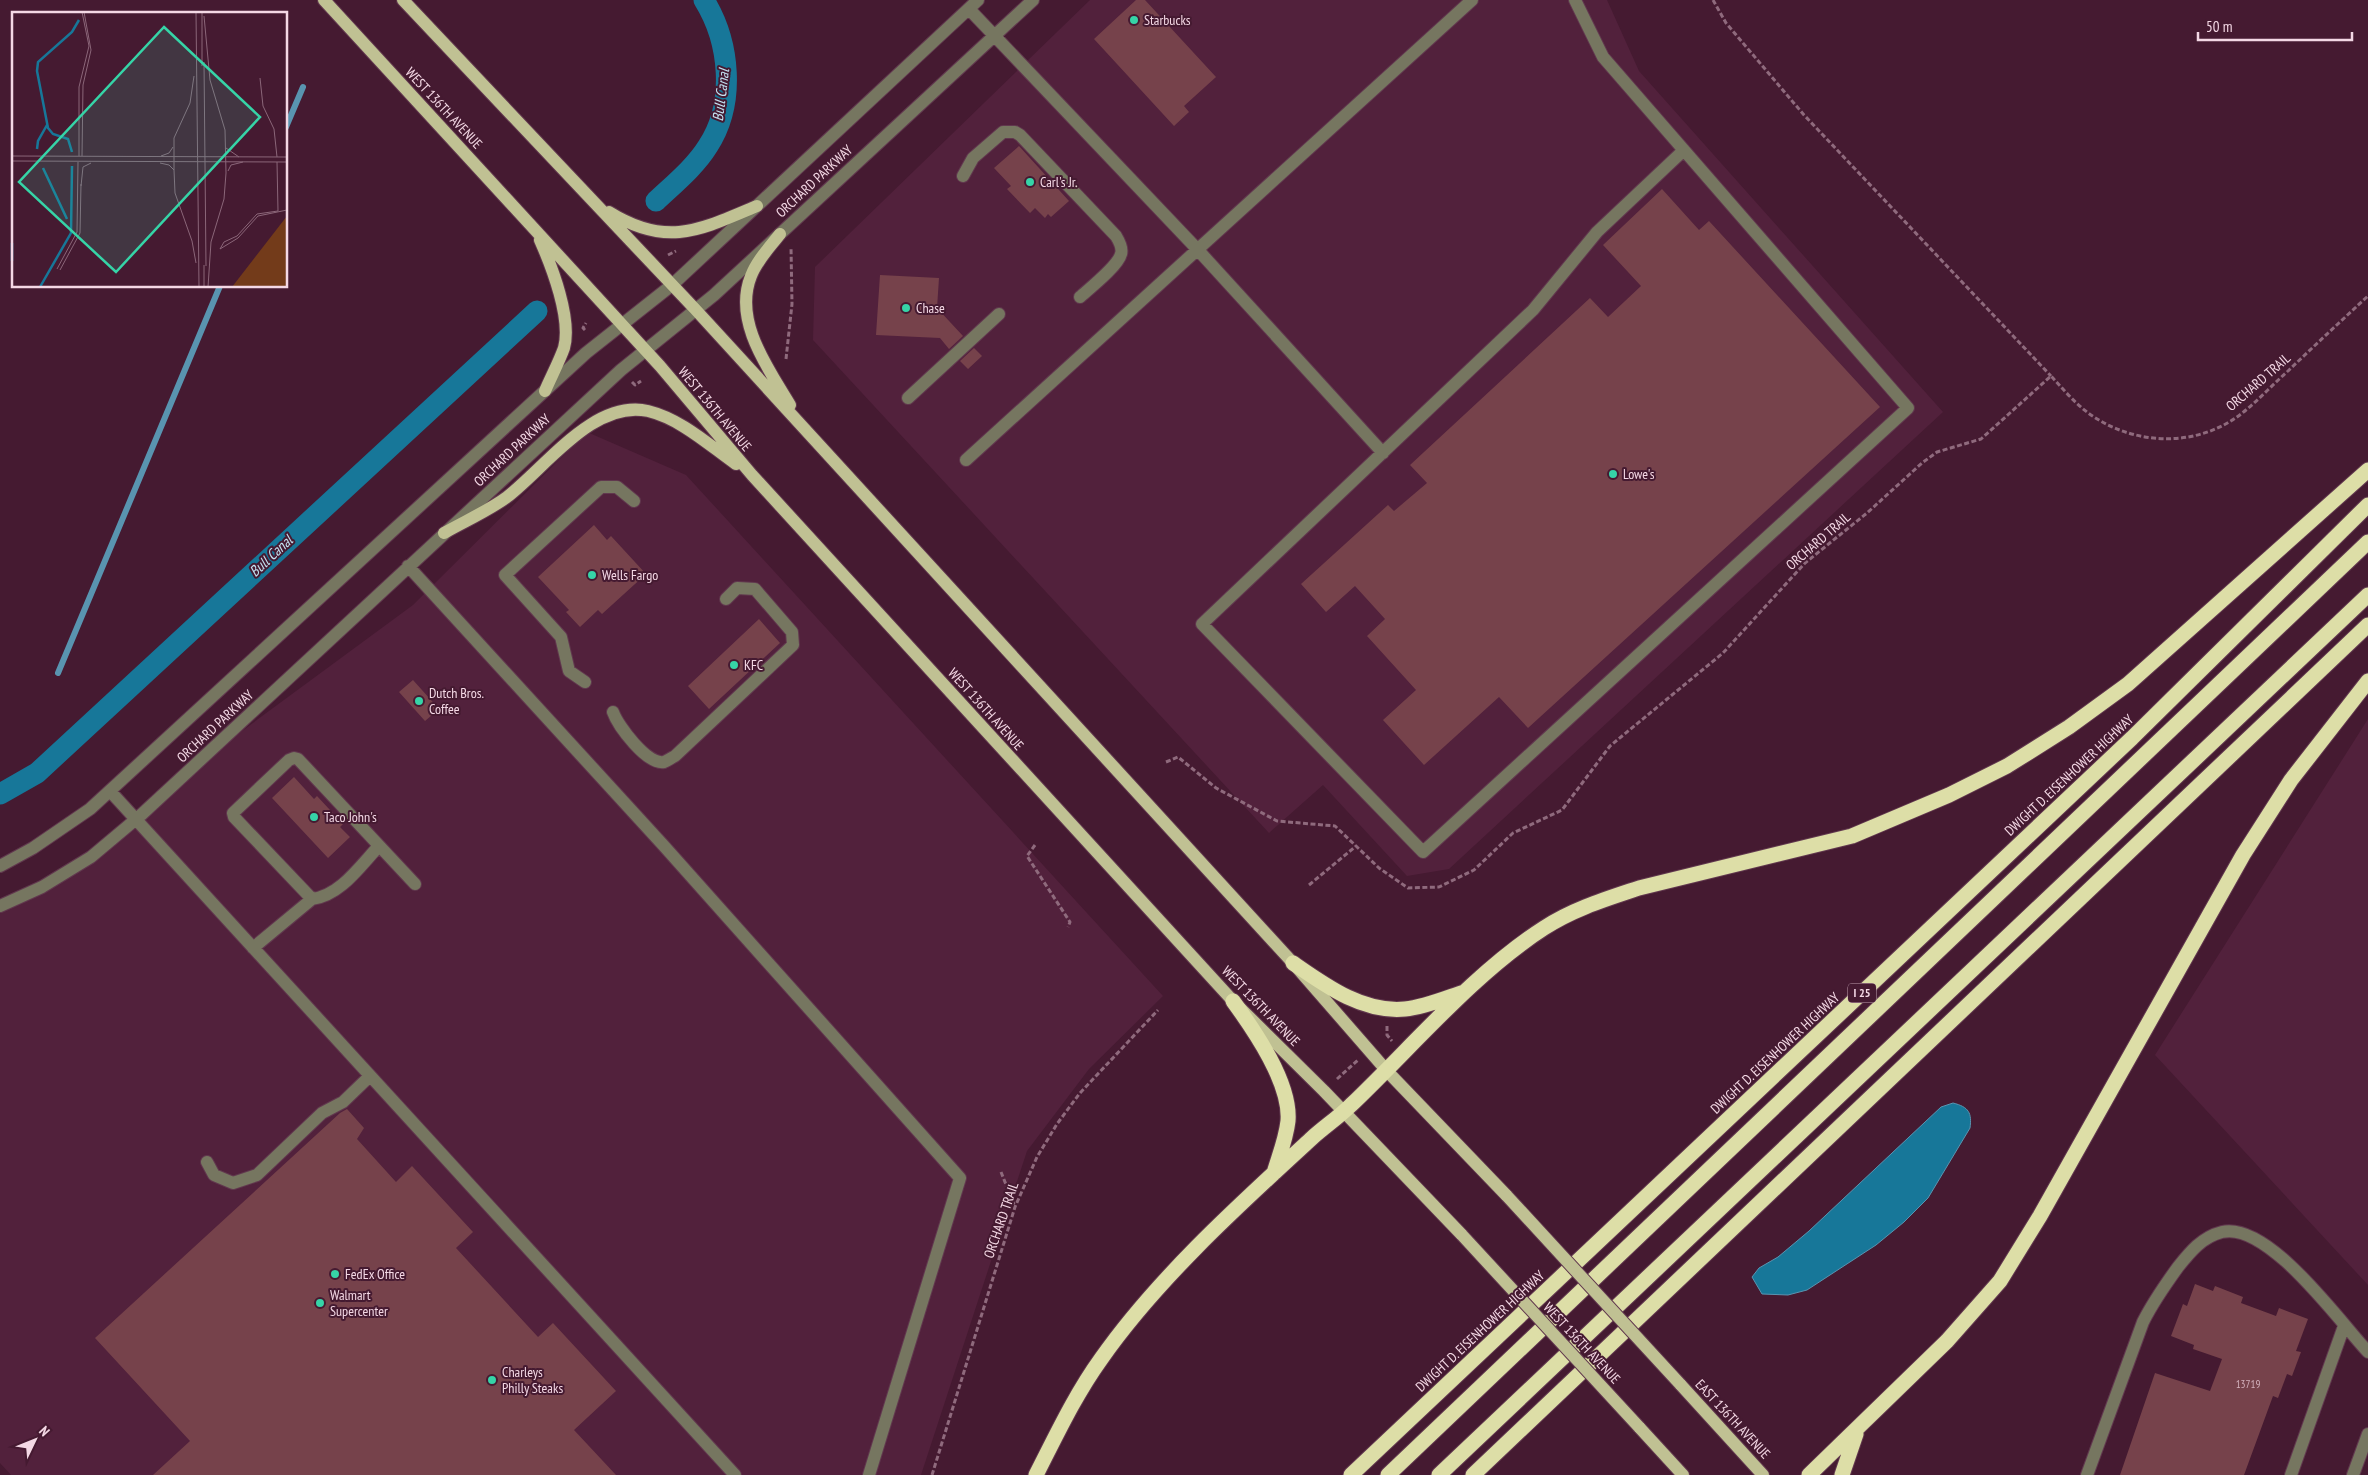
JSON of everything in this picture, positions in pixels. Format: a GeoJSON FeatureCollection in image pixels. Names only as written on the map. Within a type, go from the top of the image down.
{"type":"FeatureCollection","features":[{"type":"Feature","properties":{"kind":"highway"},"geometry":{"type":"LineString","coordinates":[[1036,1475],[1068,1412],[1100,1360],[1134,1315],[1173,1272],[1274,1173],[1344,1112],[1468,990],[1517,946],[1572,912],[1639,888],[1852,836],[1949,796],[2007,766],[2069,727],[2128,684],[2368,470]]}},
{"type":"Feature","properties":{"kind":"highway","name":"DWIGHT D. EISENHOWER HIGHWAY"},"geometry":{"type":"LineString","coordinates":[[1352,1475],[2132,738],[2368,505]]}},
{"type":"Feature","properties":{"kind":"highway"},"geometry":{"type":"LineString","coordinates":[[1388,1475],[2368,542]]}},
{"type":"Feature","properties":{"kind":"highway"},"geometry":{"type":"LineString","coordinates":[[1438,1475],[2368,596]]}},
{"type":"Feature","properties":{"kind":"highway"},"geometry":{"type":"LineString","coordinates":[[1473,1475],[2368,625]]}},
{"type":"Feature","properties":{"kind":"highway"},"geometry":{"type":"LineString","coordinates":[[1810,1475],[1947,1341],[2000,1281],[2040,1216],[2243,855],[2291,780],[2368,681]]}},
{"type":"Feature","properties":{"kind":"highway"},"geometry":{"type":"LineString","coordinates":[[1294,963],[1341,994],[1379,1007],[1407,1009],[1468,990]]}},
{"type":"Feature","properties":{"kind":"highway"},"geometry":{"type":"LineString","coordinates":[[1232,1001],[1251,1026],[1275,1071],[1285,1098],[1288,1121],[1274,1173]]}},
{"type":"Feature","properties":{"kind":"highway"},"geometry":{"type":"LineString","coordinates":[[1842,1475],[1846,1456],[1858,1428]]}},
{"type":"Feature","properties":{"kind":"main road","name":"WEST 136TH AVENUE"},"geometry":{"type":"LineString","coordinates":[[324,0],[622,324],[752,476],[1232,1001],[1344,1112],[1462,1235],[1683,1475]]}},
{"type":"Feature","properties":{"kind":"main road"},"geometry":{"type":"LineString","coordinates":[[403,0],[695,309],[1294,963],[1387,1071]]}},
{"type":"Feature","properties":{"kind":"main road"},"geometry":{"type":"LineString","coordinates":[[594,203],[624,222],[665,234],[674,234],[700,228],[757,206]]}},
{"type":"Feature","properties":{"kind":"main road"},"geometry":{"type":"LineString","coordinates":[[536,231],[549,259],[566,327],[564,348],[545,391]]}},
{"type":"Feature","properties":{"kind":"main road"},"geometry":{"type":"LineString","coordinates":[[780,234],[751,276],[746,311],[753,337],[802,426]]}},
{"type":"Feature","properties":{"kind":"main road"},"geometry":{"type":"LineString","coordinates":[[444,533],[506,498],[592,422],[611,413],[624,410],[648,411],[662,416],[688,430],[752,476]]}},
{"type":"Feature","properties":{"kind":"main road","name":"EAST 136TH AVENUE"},"geometry":{"type":"LineString","coordinates":[[1387,1071],[1507,1196],[1764,1475]]}},
{"type":"Feature","properties":{"kind":"street","name":"ORCHARD PARKWAY"},"geometry":{"type":"LineString","coordinates":[[0,906],[42,887],[92,857],[136,820],[444,533],[645,350],[780,234],[1033,0]]}},
{"type":"Feature","properties":{"kind":"street"},"geometry":{"type":"LineString","coordinates":[[966,460],[1472,0]]}},
{"type":"Feature","properties":{"kind":"street"},"geometry":{"type":"LineString","coordinates":[[1575,0],[1603,57],[1684,150],[1908,408],[1423,852],[1202,624],[1532,310],[1597,232],[1684,150]]}},
{"type":"Feature","properties":{"kind":"street","name":"ORCHARD PARKWAY"},"geometry":{"type":"LineString","coordinates":[[0,866],[68,826],[110,791],[545,391],[622,324],[672,284],[974,4]]}},
{"type":"Feature","properties":{"kind":"street"},"geometry":{"type":"LineString","coordinates":[[974,4],[994,35],[1198,250],[1383,453]]}},
{"type":"Feature","properties":{"kind":"street"},"geometry":{"type":"LineString","coordinates":[[963,176],[973,158],[1003,132],[1015,132],[1020,135],[1116,236],[1121,245],[1122,253],[1118,261],[1080,297]]}},
{"type":"Feature","properties":{"kind":"street"},"geometry":{"type":"LineString","coordinates":[[908,398],[1000,314]]}},
{"type":"Feature","properties":{"kind":"street"},"geometry":{"type":"LineString","coordinates":[[584,682],[568,672],[561,637],[505,575],[601,487],[617,487],[634,501]]}},
{"type":"Feature","properties":{"kind":"street"},"geometry":{"type":"LineString","coordinates":[[408,566],[664,846],[960,1178],[869,1475]]}},
{"type":"Feature","properties":{"kind":"street"},"geometry":{"type":"LineString","coordinates":[[613,712],[617,722],[642,752],[653,760],[663,762],[674,756],[793,645],[792,632],[755,589],[737,588],[726,599]]}},
{"type":"Feature","properties":{"kind":"street"},"geometry":{"type":"LineString","coordinates":[[312,899],[234,817],[236,808],[289,760],[294,758],[298,759],[415,884]]}},
{"type":"Feature","properties":{"kind":"street"},"geometry":{"type":"LineString","coordinates":[[110,791],[735,1475]]}},
{"type":"Feature","properties":{"kind":"street"},"geometry":{"type":"LineString","coordinates":[[253,948],[312,899],[320,898],[335,891],[379,846]]}},
{"type":"Feature","properties":{"kind":"street"},"geometry":{"type":"LineString","coordinates":[[207,1162],[214,1175],[233,1183],[257,1175],[322,1113],[343,1102],[370,1076]]}},
{"type":"Feature","properties":{"kind":"street"},"geometry":{"type":"LineString","coordinates":[[2087,1475],[2143,1322],[2153,1302],[2190,1252],[2204,1239],[2223,1232],[2238,1232],[2260,1242],[2299,1272],[2368,1352]]}},
{"type":"Feature","properties":{"kind":"street"},"geometry":{"type":"LineString","coordinates":[[2291,1475],[2344,1326]]}},
{"type":"Feature","properties":{"kind":"street"},"geometry":{"type":"LineString","coordinates":[[2353,1475],[2368,1434]]}},
{"type":"Feature","properties":{"kind":"path"},"geometry":{"type":"LineString","coordinates":[[1713,0],[1726,24],[1804,115],[2050,376]]}},
{"type":"Feature","properties":{"kind":"path"},"geometry":{"type":"LineString","coordinates":[[786,358],[792,304],[791,246]]}},
{"type":"Feature","properties":{"kind":"path"},"geometry":{"type":"LineString","coordinates":[[668,255],[675,249],[680,255]]}},
{"type":"Feature","properties":{"kind":"path","name":"ORCHARD TRAIL"},"geometry":{"type":"LineString","coordinates":[[1166,762],[1178,757],[1216,788],[1277,821],[1335,826],[1379,868],[1408,888],[1439,887],[1474,870],[1513,833],[1562,810],[1610,746],[1723,652],[1805,563],[1867,513],[1922,463],[1937,452],[1981,439],[2050,376],[2075,402],[2112,428],[2134,436],[2156,439],[2178,439],[2199,435],[2236,417],[2368,296]]}},
{"type":"Feature","properties":{"kind":"path"},"geometry":{"type":"LineString","coordinates":[[586,324],[583,328],[589,334]]}},
{"type":"Feature","properties":{"kind":"path"},"geometry":{"type":"LineString","coordinates":[[630,380],[636,385]]}},
{"type":"Feature","properties":{"kind":"path"},"geometry":{"type":"LineString","coordinates":[[635,391],[636,385],[641,381]]}},
{"type":"Feature","properties":{"kind":"path"},"geometry":{"type":"LineString","coordinates":[[1035,845],[1027,856],[1070,922],[1068,927]]}},
{"type":"Feature","properties":{"kind":"path"},"geometry":{"type":"LineString","coordinates":[[1309,885],[1356,846]]}},
{"type":"Feature","properties":{"kind":"path","name":"ORCHARD TRAIL"},"geometry":{"type":"LineString","coordinates":[[932,1475],[1015,1207],[1037,1157],[1057,1124],[1080,1093],[1158,1010]]}},
{"type":"Feature","properties":{"kind":"path"},"geometry":{"type":"LineString","coordinates":[[1388,1022],[1387,1035],[1392,1041]]}},
{"type":"Feature","properties":{"kind":"path"},"geometry":{"type":"LineString","coordinates":[[1337,1079],[1359,1059]]}},
{"type":"Feature","properties":{"kind":"path"},"geometry":{"type":"LineString","coordinates":[[1001,1172],[1015,1207]]}},
{"type":"Feature","properties":{"kind":"shaded area"},"geometry":{"type":"Polygon","coordinates":[[[1090,0],[1607,0],[1639,71],[1943,412],[1449,869],[1407,876],[1323,785],[1269,833],[813,340],[815,267],[1090,0]]]}},
{"type":"Feature","properties":{"kind":"shaded area"},"geometry":{"type":"Polygon","coordinates":[[[587,432],[686,475],[1163,996],[1089,1069],[1027,1151],[921,1475],[11,1475],[0,1463],[0,905],[91,857],[189,770],[413,605],[587,432]]]}},
{"type":"Feature","properties":{"kind":"shaded area"},"geometry":{"type":"Polygon","coordinates":[[[2368,719],[2368,1285],[2155,1055],[2368,719]]]}},
{"type":"Feature","properties":{"kind":"water"},"geometry":{"type":"Polygon","coordinates":[[[1953,1103],[1963,1106],[1968,1111],[1970,1115],[1970,1128],[1928,1198],[1904,1222],[1876,1245],[1807,1290],[1788,1295],[1762,1294],[1752,1277],[1759,1268],[1778,1257],[1809,1231],[1941,1107],[1953,1103]]]}},
{"type":"Feature","properties":{"kind":"building"},"geometry":{"type":"Polygon","coordinates":[[[1136,0],[1145,0],[1216,77],[1184,106],[1189,112],[1174,126],[1094,39],[1136,0]]]}},
{"type":"Feature","properties":{"kind":"building","name":"Carl's Jr."},"geometry":{"type":"Polygon","coordinates":[[[1019,146],[1069,201],[1051,217],[1048,214],[1045,218],[1035,208],[1030,213],[1007,189],[1011,186],[994,168],[1019,146]]]}},
{"type":"Feature","properties":{"kind":"building","name":"Lowe's"},"geometry":{"type":"Polygon","coordinates":[[[1662,189],[1699,230],[1709,221],[1880,407],[1528,728],[1499,697],[1424,765],[1383,720],[1416,690],[1367,636],[1385,619],[1355,586],[1326,612],[1301,584],[1388,505],[1394,511],[1427,483],[1410,465],[1590,298],[1608,317],[1641,286],[1603,245],[1662,189]]]}},
{"type":"Feature","properties":{"kind":"building"},"geometry":{"type":"Polygon","coordinates":[[[880,275],[939,278],[937,308],[963,336],[949,349],[940,338],[876,335],[880,275]]]}},
{"type":"Feature","properties":{"kind":"building"},"geometry":{"type":"Polygon","coordinates":[[[974,348],[982,356],[968,369],[960,361],[974,348]]]}},
{"type":"Feature","properties":{"kind":"building","name":"Wells Fargo"},"geometry":{"type":"Polygon","coordinates":[[[594,525],[607,540],[611,536],[646,574],[602,614],[598,610],[580,627],[566,612],[569,610],[538,577],[594,525]]]}},
{"type":"Feature","properties":{"kind":"building","name":"KFC"},"geometry":{"type":"Polygon","coordinates":[[[759,619],[780,643],[709,709],[688,686],[759,619]]]}},
{"type":"Feature","properties":{"kind":"building","name":"Dutch Bros. Coffee"},"geometry":{"type":"Polygon","coordinates":[[[413,680],[439,709],[425,721],[399,692],[413,680]]]}},
{"type":"Feature","properties":{"kind":"building","name":"Taco John's"},"geometry":{"type":"Polygon","coordinates":[[[294,777],[314,799],[317,796],[343,824],[340,827],[350,837],[328,858],[272,798],[294,777]]]}},
{"type":"Feature","properties":{"kind":"building","name":"Walmart Supercenter"},"geometry":{"type":"Polygon","coordinates":[[[347,1109],[364,1128],[357,1139],[396,1182],[412,1166],[473,1232],[456,1248],[538,1337],[553,1323],[616,1391],[574,1430],[616,1475],[153,1475],[190,1441],[95,1338],[340,1113],[347,1109]]]}},
{"type":"Feature","properties":{"kind":"building"},"geometry":{"type":"Polygon","coordinates":[[[2195,1284],[2213,1291],[2215,1286],[2243,1297],[2241,1303],[2276,1316],[2279,1308],[2308,1319],[2296,1351],[2301,1352],[2292,1376],[2287,1374],[2278,1398],[2273,1396],[2244,1475],[2120,1475],[2155,1373],[2210,1391],[2222,1359],[2193,1349],[2194,1345],[2171,1336],[2183,1304],[2187,1306],[2195,1284]]]}},
{"type":"Feature","properties":{"kind":"waterway","name":"Bull Canal"},"geometry":{"type":"LineString","coordinates":[[656,201],[703,154],[717,129],[723,111],[726,92],[724,53],[720,34],[704,0]]}},
{"type":"Feature","properties":{"kind":"waterway"},"geometry":{"type":"LineString","coordinates":[[288,122],[303,87]]}},
{"type":"Feature","properties":{"kind":"waterway"},"geometry":{"type":"LineString","coordinates":[[58,673],[219,288]]}},
{"type":"Feature","properties":{"kind":"waterway","name":"Bull Canal"},"geometry":{"type":"LineString","coordinates":[[0,794],[37,773],[537,311]]}},
{"type":"Feature","properties":{"kind":"place","name":"Starbucks"},"geometry":{"type":"Point","coordinates":[1134,20]}},
{"type":"Feature","properties":{"kind":"place","name":"Carl's Jr."},"geometry":{"type":"Point","coordinates":[1030,182]}},
{"type":"Feature","properties":{"kind":"place","name":"Chase"},"geometry":{"type":"Point","coordinates":[906,308]}},
{"type":"Feature","properties":{"kind":"place","name":"Lowe's"},"geometry":{"type":"Point","coordinates":[1613,474]}},
{"type":"Feature","properties":{"kind":"place","name":"Wells Fargo"},"geometry":{"type":"Point","coordinates":[592,575]}},
{"type":"Feature","properties":{"kind":"place","name":"KFC"},"geometry":{"type":"Point","coordinates":[734,665]}},
{"type":"Feature","properties":{"kind":"place","name":"Dutch Bros. Coffee"},"geometry":{"type":"Point","coordinates":[419,701]}},
{"type":"Feature","properties":{"kind":"place","name":"Taco John's"},"geometry":{"type":"Point","coordinates":[314,817]}},
{"type":"Feature","properties":{"kind":"place","name":"FedEx Office"},"geometry":{"type":"Point","coordinates":[335,1274]}},
{"type":"Feature","properties":{"kind":"place","name":"Walmart Supercenter"},"geometry":{"type":"Point","coordinates":[320,1303]}},
{"type":"Feature","properties":{"kind":"place","name":"Charleys Philly Steaks"},"geometry":{"type":"Point","coordinates":[492,1380]}}]}
